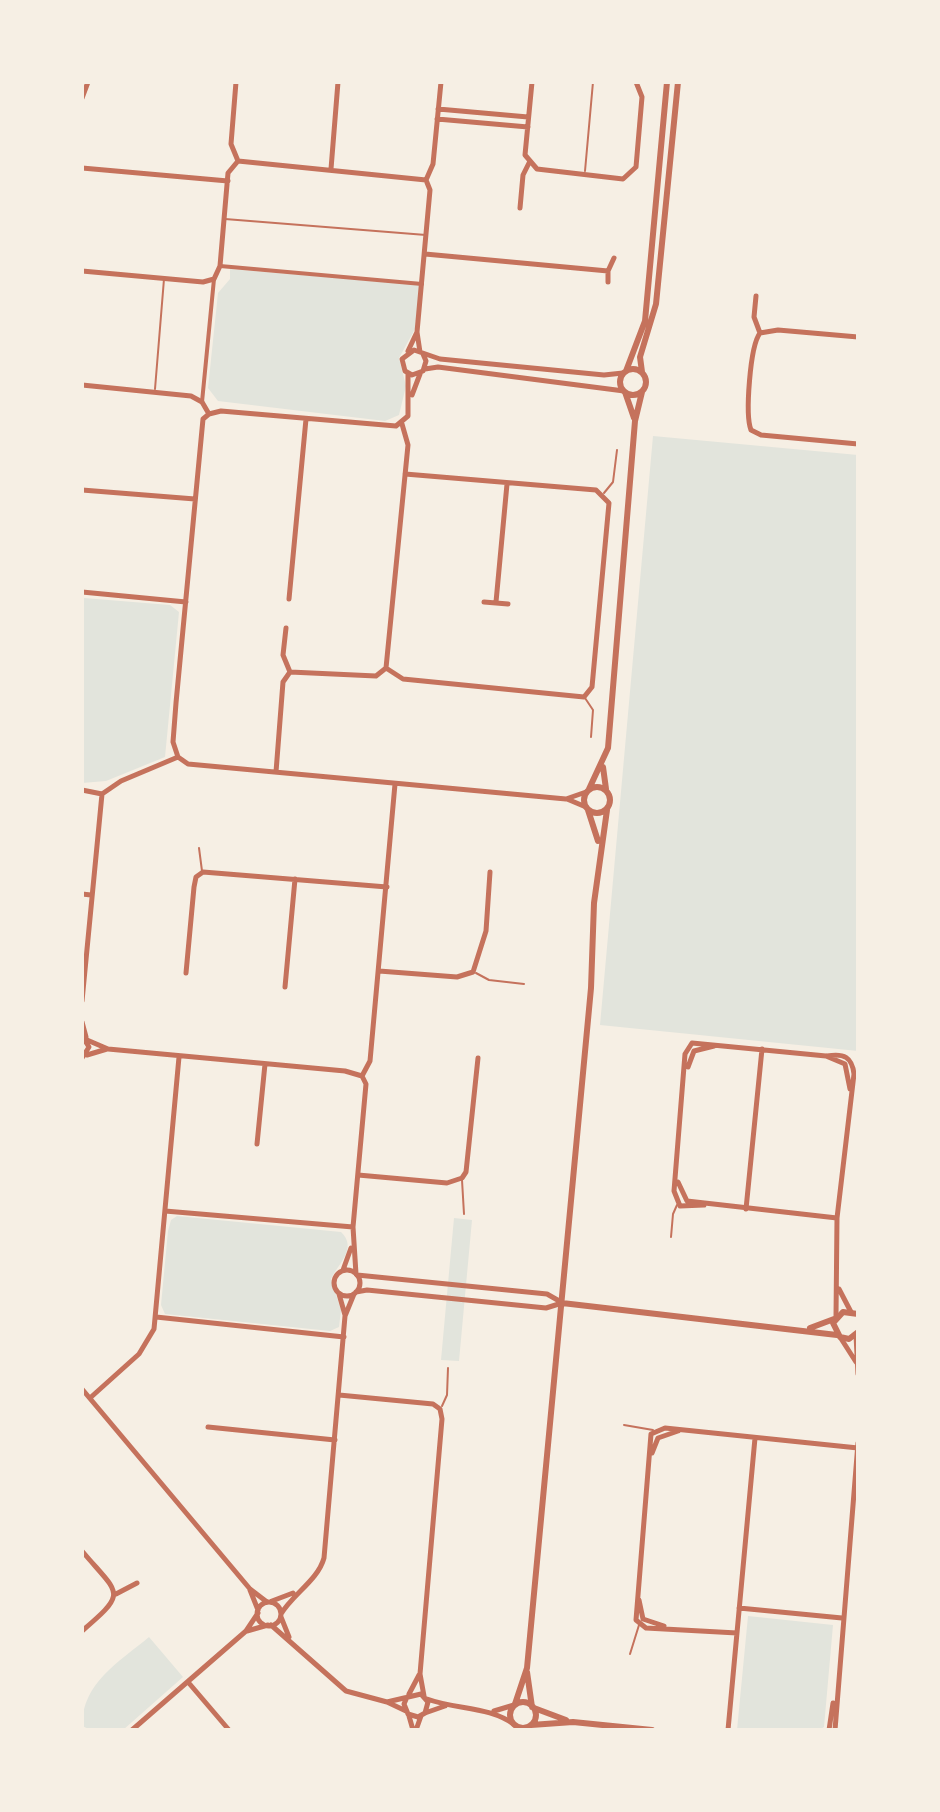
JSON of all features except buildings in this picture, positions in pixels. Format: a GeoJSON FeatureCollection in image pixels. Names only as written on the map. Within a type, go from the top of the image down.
{"type":"FeatureCollection","features":[{"type":"Feature","properties":{"kind":"street"},"geometry":{"type":"LineString","coordinates":[[82,98],[88,82]]}},
{"type":"Feature","properties":{"kind":"street"},"geometry":{"type":"LineString","coordinates":[[236,82],[231,144],[238,161]]}},
{"type":"Feature","properties":{"kind":"street"},"geometry":{"type":"LineString","coordinates":[[331,169],[338,82]]}},
{"type":"Feature","properties":{"kind":"street"},"geometry":{"type":"LineString","coordinates":[[410,399],[423,371],[417,332],[430,190],[426,180],[433,164],[441,82]]}},
{"type":"Feature","properties":{"kind":"street"},"geometry":{"type":"LineString","coordinates":[[532,82],[525,155],[529,163],[537,169],[623,179],[636,167],[642,97],[636,82]]}},
{"type":"Feature","properties":{"kind":"street"},"geometry":{"type":"LineString","coordinates":[[635,421],[620,384],[645,321],[666,82]]}},
{"type":"Feature","properties":{"kind":"street"},"geometry":{"type":"LineString","coordinates":[[516,1727],[510,1715],[527,1668],[591,988],[599,844],[611,796],[606,789],[603,763],[635,421],[647,382],[640,357],[656,304],[678,82]]}},
{"type":"Feature","properties":{"kind":"street"},"geometry":{"type":"LineString","coordinates":[[438,109],[528,117]]}},
{"type":"Feature","properties":{"kind":"street"},"geometry":{"type":"LineString","coordinates":[[437,119],[528,127]]}},
{"type":"Feature","properties":{"kind":"street"},"geometry":{"type":"LineString","coordinates":[[202,402],[214,279],[220,266],[231,166],[238,161],[426,180]]}},
{"type":"Feature","properties":{"kind":"street"},"geometry":{"type":"LineString","coordinates":[[520,208],[523,175],[529,163]]}},
{"type":"Feature","properties":{"kind":"street"},"geometry":{"type":"LineString","coordinates":[[82,168],[228,181]]}},
{"type":"Feature","properties":{"kind":"street"},"geometry":{"type":"LineString","coordinates":[[425,254],[608,271]]}},
{"type":"Feature","properties":{"kind":"street"},"geometry":{"type":"LineString","coordinates":[[608,282],[608,271],[614,258]]}},
{"type":"Feature","properties":{"kind":"street"},"geometry":{"type":"LineString","coordinates":[[220,266],[422,284]]}},
{"type":"Feature","properties":{"kind":"street"},"geometry":{"type":"LineString","coordinates":[[82,271],[203,282],[214,279]]}},
{"type":"Feature","properties":{"kind":"street"},"geometry":{"type":"LineString","coordinates":[[756,296],[754,317],[760,333],[753,348],[748,412],[751,430],[761,435],[858,444]]}},
{"type":"Feature","properties":{"kind":"street"},"geometry":{"type":"LineString","coordinates":[[760,333],[778,330],[858,337]]}},
{"type":"Feature","properties":{"kind":"street"},"geometry":{"type":"LineString","coordinates":[[417,332],[402,363],[408,373],[410,399],[408,416],[402,424],[388,426],[221,411],[209,414],[201,423],[173,742],[178,757],[188,764],[566,799],[594,813],[607,810]]}},
{"type":"Feature","properties":{"kind":"street"},"geometry":{"type":"LineString","coordinates":[[407,352],[604,375],[642,372]]}},
{"type":"Feature","properties":{"kind":"street"},"geometry":{"type":"LineString","coordinates":[[408,373],[438,367],[591,384],[635,395],[642,392]]}},
{"type":"Feature","properties":{"kind":"street"},"geometry":{"type":"LineString","coordinates":[[82,385],[191,396],[202,402],[209,414]]}},
{"type":"Feature","properties":{"kind":"street"},"geometry":{"type":"LineString","coordinates":[[289,599],[306,419]]}},
{"type":"Feature","properties":{"kind":"street"},"geometry":{"type":"LineString","coordinates":[[290,672],[376,676],[386,668],[408,445],[402,424]]}},
{"type":"Feature","properties":{"kind":"street"},"geometry":{"type":"LineString","coordinates":[[386,668],[403,679],[584,697],[594,678],[609,503],[603,494],[596,490],[405,474]]}},
{"type":"Feature","properties":{"kind":"street"},"geometry":{"type":"LineString","coordinates":[[496,602],[507,484]]}},
{"type":"Feature","properties":{"kind":"street"},"geometry":{"type":"LineString","coordinates":[[82,490],[195,499]]}},
{"type":"Feature","properties":{"kind":"street"},"geometry":{"type":"LineString","coordinates":[[82,592],[186,602]]}},
{"type":"Feature","properties":{"kind":"street"},"geometry":{"type":"LineString","coordinates":[[484,602],[508,604]]}},
{"type":"Feature","properties":{"kind":"street"},"geometry":{"type":"LineString","coordinates":[[286,628],[283,655],[290,672]]}},
{"type":"Feature","properties":{"kind":"street"},"geometry":{"type":"LineString","coordinates":[[276,772],[283,682],[290,672]]}},
{"type":"Feature","properties":{"kind":"street"},"geometry":{"type":"LineString","coordinates":[[82,790],[102,794],[121,781],[178,757]]}},
{"type":"Feature","properties":{"kind":"street"},"geometry":{"type":"LineString","coordinates":[[599,844],[587,808],[587,791],[603,763]]}},
{"type":"Feature","properties":{"kind":"street"},"geometry":{"type":"LineString","coordinates":[[362,1076],[370,1061],[395,784]]}},
{"type":"Feature","properties":{"kind":"street"},"geometry":{"type":"LineString","coordinates":[[566,799],[594,786],[606,789]]}},
{"type":"Feature","properties":{"kind":"street"},"geometry":{"type":"LineString","coordinates":[[82,1001],[102,794]]}},
{"type":"Feature","properties":{"kind":"street"},"geometry":{"type":"LineString","coordinates":[[186,973],[194,887],[196,877],[203,872],[387,887]]}},
{"type":"Feature","properties":{"kind":"street"},"geometry":{"type":"LineString","coordinates":[[379,971],[457,977],[473,972],[486,931],[490,872]]}},
{"type":"Feature","properties":{"kind":"street"},"geometry":{"type":"LineString","coordinates":[[285,987],[295,879]]}},
{"type":"Feature","properties":{"kind":"street"},"geometry":{"type":"LineString","coordinates":[[82,891],[92,892]]}},
{"type":"Feature","properties":{"kind":"street"},"geometry":{"type":"LineString","coordinates":[[82,1022],[84,1057],[108,1049]]}},
{"type":"Feature","properties":{"kind":"street"},"geometry":{"type":"LineString","coordinates":[[85,1038],[108,1049],[345,1071],[362,1076],[366,1084],[352,1247],[360,1286],[345,1316]]}},
{"type":"Feature","properties":{"kind":"street"},"geometry":{"type":"LineString","coordinates":[[837,1218],[678,1205],[674,1191],[686,1072],[694,1051],[719,1045],[826,1056],[851,1062],[837,1218],[835,1256],[839,1288],[835,1317],[839,1336],[856,1362]]}},
{"type":"Feature","properties":{"kind":"street"},"geometry":{"type":"LineString","coordinates":[[746,1209],[762,1049]]}},
{"type":"Feature","properties":{"kind":"street"},"geometry":{"type":"LineString","coordinates":[[179,1057],[156,1320],[149,1341],[139,1354],[102,1385],[86,1394],[250,1589],[276,1604],[289,1638]]}},
{"type":"Feature","properties":{"kind":"street"},"geometry":{"type":"LineString","coordinates":[[358,1175],[447,1183],[462,1178],[466,1172],[478,1058]]}},
{"type":"Feature","properties":{"kind":"street"},"geometry":{"type":"LineString","coordinates":[[257,1144],[265,1064]]}},
{"type":"Feature","properties":{"kind":"street"},"geometry":{"type":"LineString","coordinates":[[677,1177],[683,1198],[704,1205]]}},
{"type":"Feature","properties":{"kind":"street"},"geometry":{"type":"LineString","coordinates":[[165,1211],[353,1227]]}},
{"type":"Feature","properties":{"kind":"street"},"geometry":{"type":"LineString","coordinates":[[246,1631],[270,1625],[281,1615],[294,1593],[317,1573],[324,1558],[345,1316],[334,1282],[343,1270],[352,1247]]}},
{"type":"Feature","properties":{"kind":"street"},"geometry":{"type":"LineString","coordinates":[[343,1270],[357,1275],[547,1294],[562,1303]]}},
{"type":"Feature","properties":{"kind":"street"},"geometry":{"type":"LineString","coordinates":[[807,1329],[835,1317],[855,1314],[839,1288]]}},
{"type":"Feature","properties":{"kind":"street"},"geometry":{"type":"LineString","coordinates":[[338,1293],[346,1296],[370,1290],[546,1308],[562,1303],[807,1329],[839,1336],[857,1334],[858,1374]]}},
{"type":"Feature","properties":{"kind":"street"},"geometry":{"type":"LineString","coordinates":[[156,1320],[344,1337]]}},
{"type":"Feature","properties":{"kind":"street"},"geometry":{"type":"LineString","coordinates":[[339,1395],[433,1404],[440,1409],[442,1419],[420,1674],[425,1698],[423,1714],[414,1730]]}},
{"type":"Feature","properties":{"kind":"street"},"geometry":{"type":"LineString","coordinates":[[208,1427],[335,1440]]}},
{"type":"Feature","properties":{"kind":"street"},"geometry":{"type":"LineString","coordinates":[[737,1633],[638,1625],[635,1614],[654,1430],[858,1446],[832,1730]]}},
{"type":"Feature","properties":{"kind":"street"},"geometry":{"type":"LineString","coordinates":[[650,1461],[658,1438],[683,1430]]}},
{"type":"Feature","properties":{"kind":"street"},"geometry":{"type":"LineString","coordinates":[[728,1730],[755,1438]]}},
{"type":"Feature","properties":{"kind":"street"},"geometry":{"type":"LineString","coordinates":[[850,1531],[858,1532]]}},
{"type":"Feature","properties":{"kind":"street"},"geometry":{"type":"LineString","coordinates":[[82,1551],[116,1594]]}},
{"type":"Feature","properties":{"kind":"street"},"geometry":{"type":"LineString","coordinates":[[82,1631],[113,1604],[116,1594],[137,1583]]}},
{"type":"Feature","properties":{"kind":"street"},"geometry":{"type":"LineString","coordinates":[[250,1589],[262,1623],[289,1638],[314,1667],[346,1691],[387,1702],[407,1712],[423,1714],[446,1706]]}},
{"type":"Feature","properties":{"kind":"street"},"geometry":{"type":"LineString","coordinates":[[638,1591],[643,1619],[670,1627]]}},
{"type":"Feature","properties":{"kind":"street"},"geometry":{"type":"LineString","coordinates":[[132,1730],[246,1631],[268,1602],[294,1593]]}},
{"type":"Feature","properties":{"kind":"street"},"geometry":{"type":"LineString","coordinates":[[739,1608],[842,1618]]}},
{"type":"Feature","properties":{"kind":"street"},"geometry":{"type":"LineString","coordinates":[[527,1668],[535,1719],[529,1727]]}},
{"type":"Feature","properties":{"kind":"street"},"geometry":{"type":"LineString","coordinates":[[414,1730],[407,1712],[408,1696],[420,1674]]}},
{"type":"Feature","properties":{"kind":"street"},"geometry":{"type":"LineString","coordinates":[[188,1682],[229,1730]]}},
{"type":"Feature","properties":{"kind":"street"},"geometry":{"type":"LineString","coordinates":[[387,1702],[417,1693],[446,1706],[489,1712],[516,1727],[573,1722]]}},
{"type":"Feature","properties":{"kind":"street"},"geometry":{"type":"LineString","coordinates":[[489,1712],[522,1702],[573,1722],[652,1730]]}},
{"type":"Feature","properties":{"kind":"lane"},"geometry":{"type":"LineString","coordinates":[[585,176],[593,82]]}},
{"type":"Feature","properties":{"kind":"lane"},"geometry":{"type":"LineString","coordinates":[[225,219],[427,235]]}},
{"type":"Feature","properties":{"kind":"lane"},"geometry":{"type":"LineString","coordinates":[[155,392],[164,278]]}},
{"type":"Feature","properties":{"kind":"lane"},"geometry":{"type":"LineString","coordinates":[[603,494],[613,482],[617,450]]}},
{"type":"Feature","properties":{"kind":"lane"},"geometry":{"type":"LineString","coordinates":[[584,697],[593,710],[591,737]]}},
{"type":"Feature","properties":{"kind":"lane"},"geometry":{"type":"LineString","coordinates":[[199,848],[203,872]]}},
{"type":"Feature","properties":{"kind":"lane"},"geometry":{"type":"LineString","coordinates":[[473,972],[489,980],[524,984]]}},
{"type":"Feature","properties":{"kind":"lane"},"geometry":{"type":"LineString","coordinates":[[462,1178],[464,1214]]}},
{"type":"Feature","properties":{"kind":"lane"},"geometry":{"type":"LineString","coordinates":[[671,1237],[673,1214],[683,1198]]}},
{"type":"Feature","properties":{"kind":"lane"},"geometry":{"type":"LineString","coordinates":[[440,1409],[447,1395],[448,1368]]}},
{"type":"Feature","properties":{"kind":"lane"},"geometry":{"type":"LineString","coordinates":[[624,1425],[654,1430],[658,1438]]}},
{"type":"Feature","properties":{"kind":"lane"},"geometry":{"type":"LineString","coordinates":[[630,1654],[638,1625],[643,1619]]}},
{"type":"Feature","properties":{"kind":"shaded area"},"geometry":{"type":"Polygon","coordinates":[[[230,269],[420,285],[415,329],[399,358],[406,386],[399,415],[385,421],[218,401],[208,388],[218,293],[230,279],[230,269]]]}},
{"type":"Feature","properties":{"kind":"shaded area"},"geometry":{"type":"Polygon","coordinates":[[[653,436],[858,455],[858,1051],[600,1025],[653,436]]]}},
{"type":"Feature","properties":{"kind":"shaded area"},"geometry":{"type":"Polygon","coordinates":[[[84,598],[170,605],[179,612],[165,757],[106,781],[82,783],[84,598]]]}},
{"type":"Feature","properties":{"kind":"shaded area"},"geometry":{"type":"Polygon","coordinates":[[[177,1216],[341,1232],[348,1244],[347,1250],[331,1279],[341,1310],[339,1327],[330,1331],[165,1314],[161,1305],[168,1231],[171,1220],[177,1216]]]}},
{"type":"Feature","properties":{"kind":"shaded area"},"geometry":{"type":"Polygon","coordinates":[[[454,1218],[472,1220],[459,1361],[441,1360],[454,1218]]]}},
{"type":"Feature","properties":{"kind":"shaded area"},"geometry":{"type":"Polygon","coordinates":[[[748,1616],[833,1625],[824,1727],[819,1730],[737,1730],[748,1616]]]}},
{"type":"Feature","properties":{"kind":"shaded area"},"geometry":{"type":"Polygon","coordinates":[[[149,1637],[183,1677],[123,1730],[91,1730],[82,1726],[88,1697],[95,1686],[149,1637]]]}}]}
